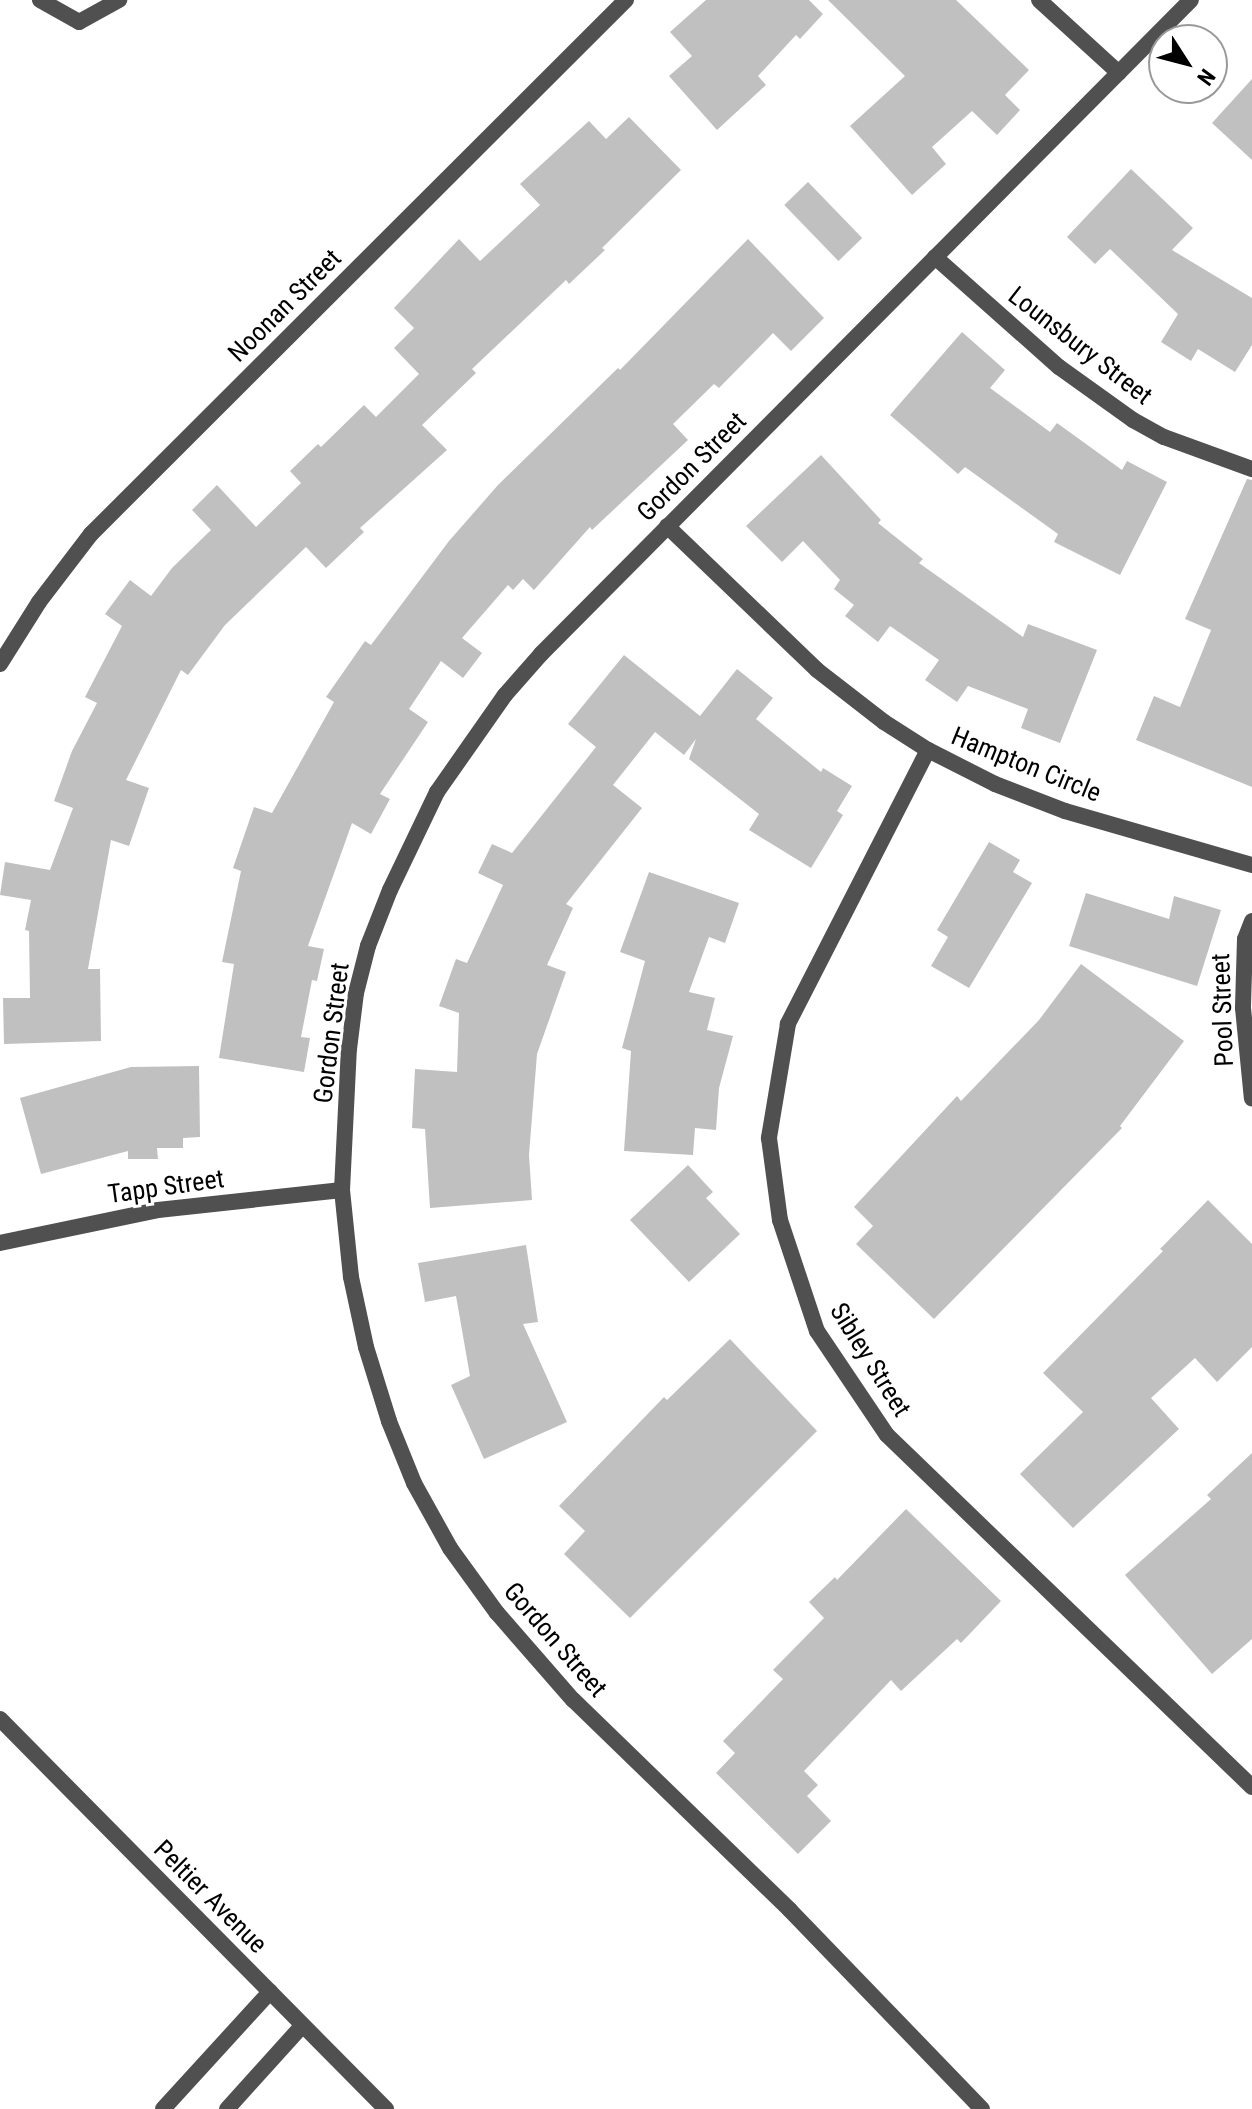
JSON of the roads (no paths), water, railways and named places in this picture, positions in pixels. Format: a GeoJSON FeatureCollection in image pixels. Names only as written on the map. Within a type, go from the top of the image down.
{"type":"FeatureCollection","features":[{"type":"Feature","properties":{"kind":"street"},"geometry":{"type":"LineString","coordinates":[[40,0],[79,22],[119,0]]}},
{"type":"Feature","properties":{"kind":"street","name":"Noonan Street"},"geometry":{"type":"LineString","coordinates":[[0,664],[39,602],[91,534],[626,0]]}},
{"type":"Feature","properties":{"kind":"street"},"geometry":{"type":"LineString","coordinates":[[1039,0],[1119,73]]}},
{"type":"Feature","properties":{"kind":"street","name":"Gordon Street"},"geometry":{"type":"LineString","coordinates":[[982,2109],[790,1910],[573,1700],[497,1613],[450,1548],[414,1483],[366,1347],[351,1277],[342,1190],[356,993],[368,946],[390,890],[437,792],[468,743],[523,674],[1191,0]]}},
{"type":"Feature","properties":{"kind":"street","name":"Lounsbury Street"},"geometry":{"type":"LineString","coordinates":[[935,257],[1059,367],[1133,420],[1176,442],[1252,469]]}},
{"type":"Feature","properties":{"kind":"street","name":"Hampton Circle"},"geometry":{"type":"LineString","coordinates":[[667,526],[817,670],[864,708],[928,750],[995,784],[1065,811],[1252,865]]}},
{"type":"Feature","properties":{"kind":"street","name":"Sibley Street"},"geometry":{"type":"LineString","coordinates":[[928,750],[788,1024],[769,1138],[780,1220],[817,1331],[887,1435],[1252,1787]]}},
{"type":"Feature","properties":{"kind":"street","name":"Pool Street"},"geometry":{"type":"LineString","coordinates":[[1252,921],[1245,939],[1243,1008],[1252,1099]]}},
{"type":"Feature","properties":{"kind":"street","name":"Tapp Street"},"geometry":{"type":"LineString","coordinates":[[2,1236],[158,1210],[342,1190]]}},
{"type":"Feature","properties":{"kind":"street","name":"Peltier Avenue"},"geometry":{"type":"LineString","coordinates":[[0,1719],[386,2109]]}},
{"type":"Feature","properties":{"kind":"street"},"geometry":{"type":"LineString","coordinates":[[163,2109],[270,1992]]}},
{"type":"Feature","properties":{"kind":"street"},"geometry":{"type":"LineString","coordinates":[[227,2109],[302,2026]]}}]}
